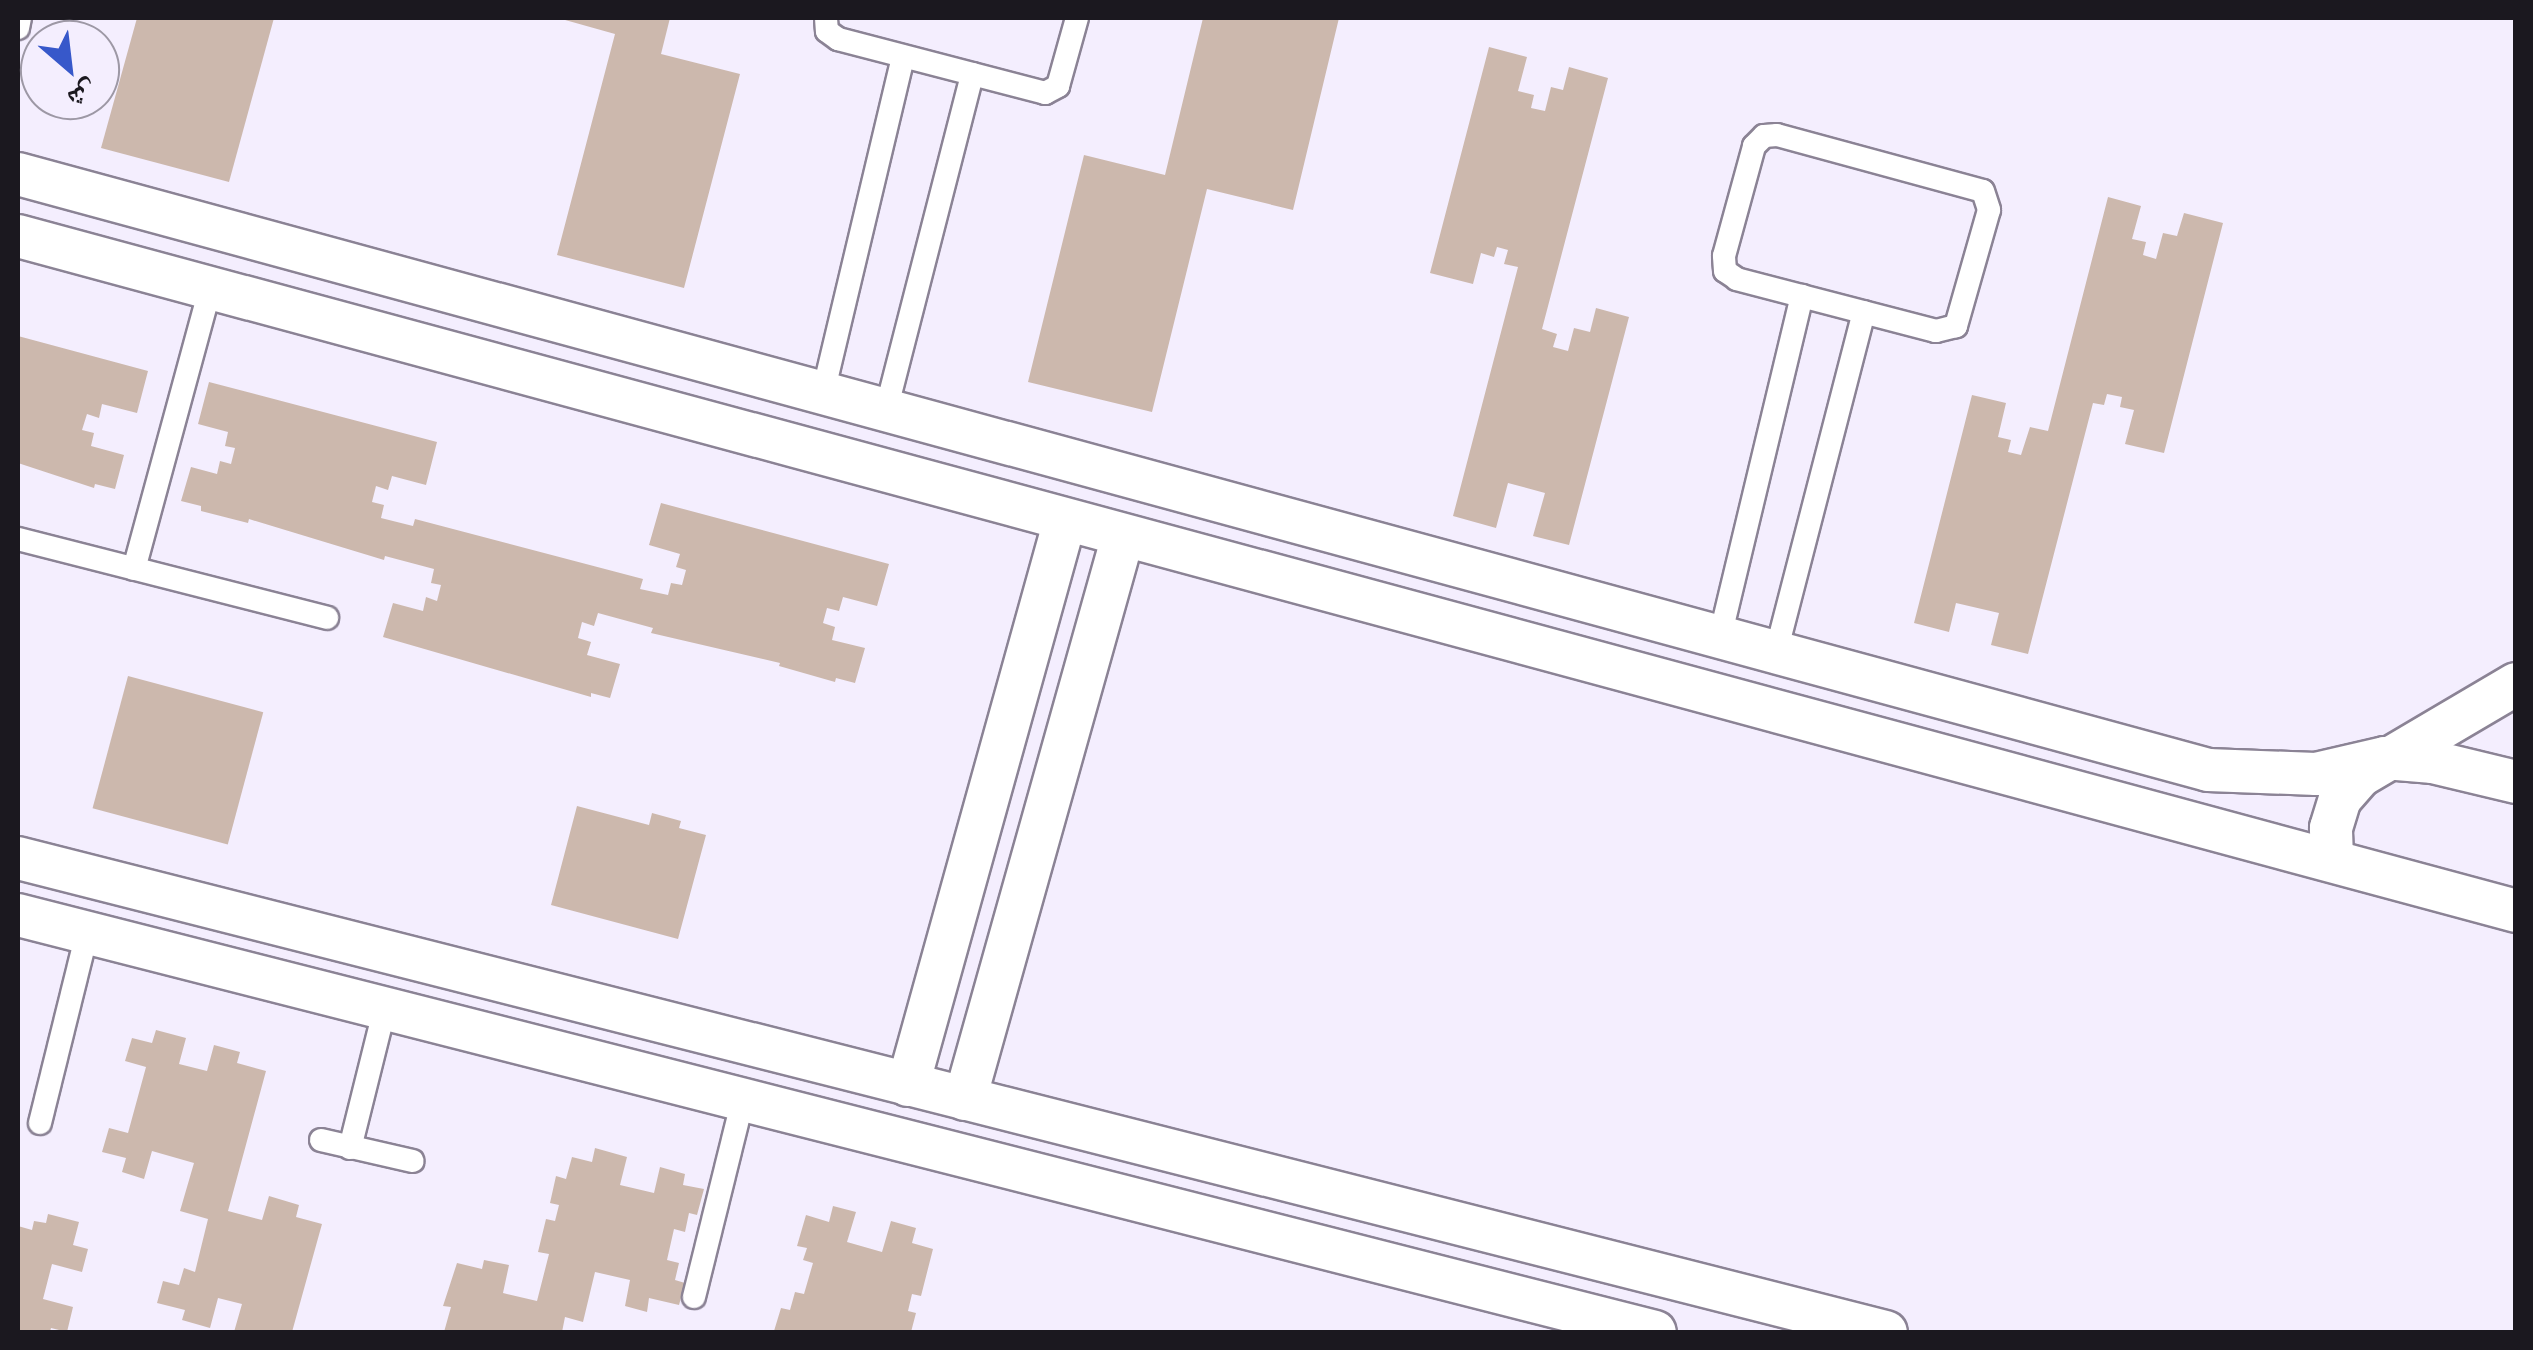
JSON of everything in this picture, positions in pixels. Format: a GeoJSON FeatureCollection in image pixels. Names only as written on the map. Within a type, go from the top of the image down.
{"type":"FeatureCollection","features":[{"type":"Feature","properties":{"kind":"street"},"geometry":{"type":"LineString","coordinates":[[18,174],[2208,770],[2316,774],[2385,758],[2433,762],[2516,782]]}},
{"type":"Feature","properties":{"kind":"street"},"geometry":{"type":"LineString","coordinates":[[18,236],[2514,910]]}},
{"type":"Feature","properties":{"kind":"street"},"geometry":{"type":"LineString","coordinates":[[908,1084],[1064,520]]}},
{"type":"Feature","properties":{"kind":"street"},"geometry":{"type":"LineString","coordinates":[[965,1100],[1123,536]]}},
{"type":"Feature","properties":{"kind":"street"},"geometry":{"type":"LineString","coordinates":[[2332,859],[2330,828],[2340,799],[2360,776],[2516,684]]}},
{"type":"Feature","properties":{"kind":"street"},"geometry":{"type":"LineString","coordinates":[[18,858],[1886,1332]]}},
{"type":"Feature","properties":{"kind":"street"},"geometry":{"type":"LineString","coordinates":[[87,933],[100,879]]}},
{"type":"Feature","properties":{"kind":"street"},"geometry":{"type":"LineString","coordinates":[[18,915],[1655,1332]]}},
{"type":"Feature","properties":{"kind":"lane"},"geometry":{"type":"LineString","coordinates":[[18,28],[20,18]]}},
{"type":"Feature","properties":{"kind":"lane"},"geometry":{"type":"LineString","coordinates":[[826,18],[832,36],[1045,93],[1052,91],[1060,80],[1077,18]]}},
{"type":"Feature","properties":{"kind":"lane"},"geometry":{"type":"LineString","coordinates":[[823,393],[903,56]]}},
{"type":"Feature","properties":{"kind":"lane"},"geometry":{"type":"LineString","coordinates":[[886,410],[972,74]]}},
{"type":"Feature","properties":{"kind":"lane"},"geometry":{"type":"LineString","coordinates":[[1764,136],[1777,136],[1983,191],[1988,210],[1956,326],[1943,333],[1802,296],[1737,279],[1725,271],[1724,256],[1752,153],[1764,136]]}},
{"type":"Feature","properties":{"kind":"lane"},"geometry":{"type":"LineString","coordinates":[[134,569],[210,290]]}},
{"type":"Feature","properties":{"kind":"lane"},"geometry":{"type":"LineString","coordinates":[[1720,637],[1802,296]]}},
{"type":"Feature","properties":{"kind":"lane"},"geometry":{"type":"LineString","coordinates":[[1776,652],[1864,312]]}},
{"type":"Feature","properties":{"kind":"lane"},"geometry":{"type":"LineString","coordinates":[[18,540],[327,618]]}},
{"type":"Feature","properties":{"kind":"lane"},"geometry":{"type":"LineString","coordinates":[[40,1122],[87,933]]}},
{"type":"Feature","properties":{"kind":"lane"},"geometry":{"type":"LineString","coordinates":[[350,1148],[385,1008]]}},
{"type":"Feature","properties":{"kind":"lane"},"geometry":{"type":"LineString","coordinates":[[694,1297],[743,1099]]}},
{"type":"Feature","properties":{"kind":"lane"},"geometry":{"type":"LineString","coordinates":[[321,1140],[413,1161]]}},
{"type":"Feature","properties":{"kind":"building"},"geometry":{"type":"Polygon","coordinates":[[[137,18],[274,18],[229,182],[101,148],[109,120],[120,120],[120,79],[137,18]]]}},
{"type":"Feature","properties":{"kind":"building"},"geometry":{"type":"Polygon","coordinates":[[[558,18],[670,18],[661,54],[740,74],[684,288],[557,255],[615,34],[558,18]]]}},
{"type":"Feature","properties":{"kind":"building"},"geometry":{"type":"Polygon","coordinates":[[[1203,18],[1339,18],[1293,210],[1207,189],[1152,412],[1028,382],[1084,155],[1165,175],[1203,18]]]}},
{"type":"Feature","properties":{"kind":"building"},"geometry":{"type":"Polygon","coordinates":[[[1489,47],[1527,57],[1518,91],[1534,95],[1531,108],[1545,111],[1551,87],[1563,90],[1569,67],[1608,78],[1542,329],[1557,334],[1553,347],[1568,351],[1574,328],[1590,332],[1596,308],[1629,317],[1569,545],[1533,536],[1545,493],[1508,483],[1496,528],[1453,516],[1518,267],[1504,264],[1508,250],[1497,247],[1494,257],[1481,253],[1473,284],[1430,273],[1489,47]]]}},
{"type":"Feature","properties":{"kind":"building"},"geometry":{"type":"Polygon","coordinates":[[[2108,197],[2141,206],[2132,239],[2146,242],[2143,255],[2156,259],[2163,233],[2177,236],[2184,213],[2223,223],[2164,453],[2125,444],[2134,410],[2120,407],[2122,397],[2107,394],[2104,405],[2093,403],[2028,654],[1991,645],[1999,613],[1956,603],[1949,632],[1914,623],[1972,395],[2006,403],[1998,437],[2011,440],[2008,452],[2021,455],[2030,427],[2048,431],[2108,197]]]}},
{"type":"Feature","properties":{"kind":"building"},"geometry":{"type":"Polygon","coordinates":[[[18,336],[148,371],[137,413],[102,404],[99,418],[87,414],[82,430],[94,433],[91,446],[124,455],[115,489],[95,484],[94,488],[18,463],[18,336]]]}},
{"type":"Feature","properties":{"kind":"building"},"geometry":{"type":"Polygon","coordinates":[[[209,382],[437,442],[426,485],[392,476],[388,490],[376,486],[372,502],[384,505],[381,518],[413,526],[415,519],[643,579],[640,589],[668,595],[671,583],[682,585],[686,570],[676,567],[680,554],[649,545],[661,503],[889,564],[877,606],[843,597],[839,611],[827,608],[823,623],[835,627],[832,640],[865,648],[855,683],[836,678],[835,682],[779,666],[780,663],[651,633],[653,628],[598,613],[594,626],[582,622],[578,638],[591,642],[587,655],[620,664],[610,698],[591,693],[591,697],[383,637],[393,603],[423,611],[426,597],[437,601],[441,585],[431,583],[434,569],[385,556],[384,560],[249,519],[248,523],[201,511],[201,506],[181,501],[191,467],[217,474],[220,461],[231,464],[235,448],[225,446],[228,432],[198,424],[209,382]]]}},
{"type":"Feature","properties":{"kind":"building"},"geometry":{"type":"Polygon","coordinates":[[[128,676],[263,712],[228,845],[93,808],[128,676]]]}},
{"type":"Feature","properties":{"kind":"building"},"geometry":{"type":"Polygon","coordinates":[[[577,806],[649,825],[652,813],[681,821],[679,828],[706,835],[678,939],[551,905],[577,806]]]}},
{"type":"Feature","properties":{"kind":"building"},"geometry":{"type":"Polygon","coordinates":[[[156,1030],[186,1038],[179,1064],[207,1071],[214,1045],[240,1052],[237,1063],[266,1071],[228,1211],[262,1220],[269,1196],[299,1205],[296,1217],[322,1224],[292,1332],[234,1332],[242,1304],[218,1298],[210,1328],[182,1320],[185,1310],[157,1303],[163,1281],[179,1285],[184,1268],[195,1272],[208,1219],[180,1211],[194,1163],[152,1151],[144,1179],[122,1172],[126,1158],[102,1152],[109,1128],[128,1133],[146,1067],[125,1061],[132,1038],[152,1043],[156,1030]]]}},
{"type":"Feature","properties":{"kind":"building"},"geometry":{"type":"Polygon","coordinates":[[[595,1148],[627,1157],[620,1185],[654,1193],[660,1167],[685,1174],[683,1185],[704,1189],[697,1215],[689,1213],[685,1232],[674,1229],[667,1260],[679,1263],[675,1280],[685,1283],[679,1305],[649,1298],[647,1312],[625,1306],[630,1280],[595,1272],[583,1322],[565,1317],[562,1332],[444,1332],[451,1307],[443,1306],[457,1263],[482,1269],[484,1260],[509,1265],[503,1293],[537,1301],[549,1254],[538,1252],[546,1219],[555,1221],[559,1205],[550,1203],[556,1176],[566,1179],[572,1157],[592,1162],[595,1148]]]}},
{"type":"Feature","properties":{"kind":"building"},"geometry":{"type":"Polygon","coordinates":[[[833,1206],[856,1212],[847,1242],[882,1252],[891,1221],[916,1228],[912,1243],[933,1249],[921,1296],[912,1294],[908,1311],[916,1313],[911,1332],[774,1331],[781,1308],[790,1310],[795,1292],[804,1294],[813,1263],[803,1260],[807,1248],[797,1246],[806,1215],[829,1222],[833,1206]]]}},
{"type":"Feature","properties":{"kind":"building"},"geometry":{"type":"Polygon","coordinates":[[[48,1214],[79,1222],[73,1245],[88,1249],[82,1272],[52,1264],[43,1299],[73,1307],[67,1332],[51,1328],[50,1332],[18,1332],[18,1226],[32,1230],[34,1221],[46,1223],[48,1214]]]}}]}
